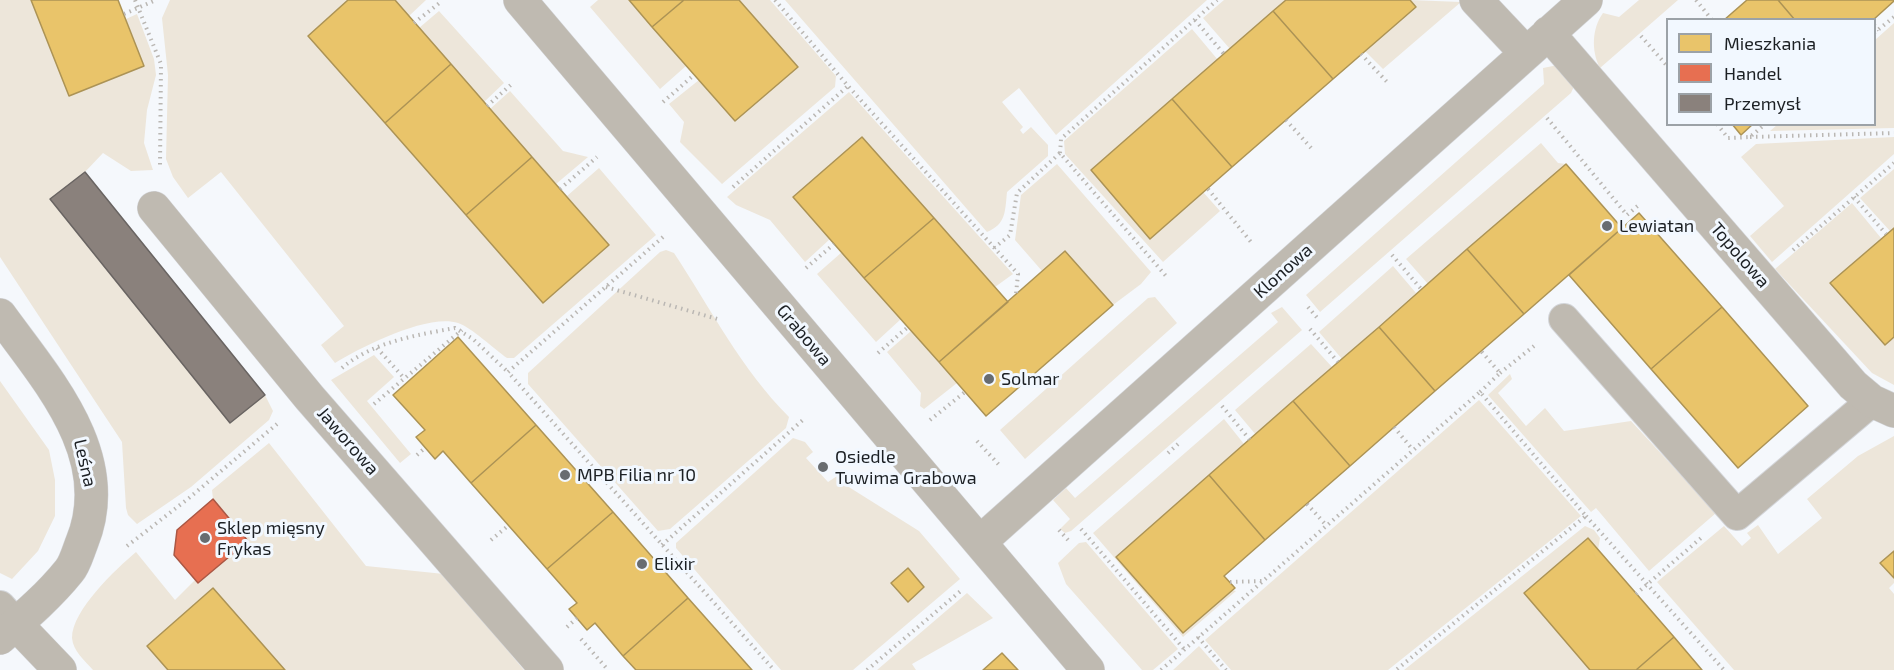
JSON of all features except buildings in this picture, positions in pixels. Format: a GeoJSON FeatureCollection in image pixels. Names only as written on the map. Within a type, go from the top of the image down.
{"type":"FeatureCollection","features":[{"type":"Feature","properties":{"kind":"street","name":"Grabowa"},"geometry":{"type":"LineString","coordinates":[[520,0],[1088,670]]}},
{"type":"Feature","properties":{"kind":"street","name":"Topolowa"},"geometry":{"type":"LineString","coordinates":[[1476,0],[1537,43],[1761,278],[1853,385],[1883,406]]}},
{"type":"Feature","properties":{"kind":"street","name":"Klonowa"},"geometry":{"type":"LineString","coordinates":[[980,542],[1586,0]]}},
{"type":"Feature","properties":{"kind":"street","name":"Jaworowa"},"geometry":{"type":"LineString","coordinates":[[154,208],[309,397],[547,670]]}},
{"type":"Feature","properties":{"kind":"street","name":"Leśna"},"geometry":{"type":"LineString","coordinates":[[0,315],[66,407],[83,443],[93,489],[89,525],[70,570],[5,623]]}},
{"type":"Feature","properties":{"kind":"street"},"geometry":{"type":"LineString","coordinates":[[5,623],[60,670]]}},
{"type":"Feature","properties":{"kind":"lane"},"geometry":{"type":"LineString","coordinates":[[1564,319],[1737,515],[1883,406]]}},
{"type":"Feature","properties":{"kind":"path"},"geometry":{"type":"LineString","coordinates":[[135,0],[160,64],[161,143]]}},
{"type":"Feature","properties":{"kind":"path"},"geometry":{"type":"LineString","coordinates":[[124,14],[156,0]]}},
{"type":"Feature","properties":{"kind":"path"},"geometry":{"type":"LineString","coordinates":[[776,0],[848,86],[1018,274],[1016,294]]}},
{"type":"Feature","properties":{"kind":"path"},"geometry":{"type":"LineString","coordinates":[[994,248],[1010,235],[1017,193],[1060,153],[1061,139],[1217,0]]}},
{"type":"Feature","properties":{"kind":"path"},"geometry":{"type":"LineString","coordinates":[[1696,0],[1710,18]]}},
{"type":"Feature","properties":{"kind":"path"},"geometry":{"type":"LineString","coordinates":[[414,23],[442,1]]}},
{"type":"Feature","properties":{"kind":"path"},"geometry":{"type":"LineString","coordinates":[[1877,32],[1894,17]]}},
{"type":"Feature","properties":{"kind":"path"},"geometry":{"type":"LineString","coordinates":[[1195,20],[1224,54]]}},
{"type":"Feature","properties":{"kind":"path"},"geometry":{"type":"LineString","coordinates":[[1641,36],[1666,65]]}},
{"type":"Feature","properties":{"kind":"path"},"geometry":{"type":"LineString","coordinates":[[1361,54],[1387,82]]}},
{"type":"Feature","properties":{"kind":"path"},"geometry":{"type":"LineString","coordinates":[[663,102],[694,75]]}},
{"type":"Feature","properties":{"kind":"path"},"geometry":{"type":"LineString","coordinates":[[487,105],[513,83]]}},
{"type":"Feature","properties":{"kind":"path"},"geometry":{"type":"LineString","coordinates":[[729,189],[848,86]]}},
{"type":"Feature","properties":{"kind":"path"},"geometry":{"type":"LineString","coordinates":[[1547,118],[1628,215],[1645,200]]}},
{"type":"Feature","properties":{"kind":"path"},"geometry":{"type":"LineString","coordinates":[[1286,120],[1312,149]]}},
{"type":"Feature","properties":{"kind":"path"},"geometry":{"type":"LineString","coordinates":[[1719,126],[1728,138],[1894,133]]}},
{"type":"Feature","properties":{"kind":"path"},"geometry":{"type":"LineString","coordinates":[[1750,138],[1763,126]]}},
{"type":"Feature","properties":{"kind":"path"},"geometry":{"type":"LineString","coordinates":[[1060,153],[1166,276]]}},
{"type":"Feature","properties":{"kind":"path"},"geometry":{"type":"LineString","coordinates":[[560,189],[598,156]]}},
{"type":"Feature","properties":{"kind":"path"},"geometry":{"type":"LineString","coordinates":[[1761,278],[1894,163]]}},
{"type":"Feature","properties":{"kind":"path"},"geometry":{"type":"LineString","coordinates":[[1208,189],[1253,243]]}},
{"type":"Feature","properties":{"kind":"path"},"geometry":{"type":"LineString","coordinates":[[1854,197],[1886,234]]}},
{"type":"Feature","properties":{"kind":"path"},"geometry":{"type":"LineString","coordinates":[[508,372],[667,234]]}},
{"type":"Feature","properties":{"kind":"path"},"geometry":{"type":"LineString","coordinates":[[806,268],[834,244]]}},
{"type":"Feature","properties":{"kind":"path"},"geometry":{"type":"LineString","coordinates":[[1392,255],[1422,290]]}},
{"type":"Feature","properties":{"kind":"path"},"geometry":{"type":"LineString","coordinates":[[606,287],[721,320]]}},
{"type":"Feature","properties":{"kind":"path"},"geometry":{"type":"LineString","coordinates":[[878,353],[908,327]]}},
{"type":"Feature","properties":{"kind":"path"},"geometry":{"type":"LineString","coordinates":[[120,551],[189,498],[351,361],[377,348],[418,335],[455,328],[462,330],[508,372],[774,670]]}},
{"type":"Feature","properties":{"kind":"path"},"geometry":{"type":"LineString","coordinates":[[1310,328],[1338,362]]}},
{"type":"Feature","properties":{"kind":"path"},"geometry":{"type":"LineString","coordinates":[[381,413],[374,404],[462,330]]}},
{"type":"Feature","properties":{"kind":"path"},"geometry":{"type":"LineString","coordinates":[[377,348],[404,378]]}},
{"type":"Feature","properties":{"kind":"path"},"geometry":{"type":"LineString","coordinates":[[1481,351],[1500,373]]}},
{"type":"Feature","properties":{"kind":"path"},"geometry":{"type":"LineString","coordinates":[[1161,670],[1500,373],[1526,353]]}},
{"type":"Feature","properties":{"kind":"path"},"geometry":{"type":"LineString","coordinates":[[924,425],[965,392]]}},
{"type":"Feature","properties":{"kind":"path"},"geometry":{"type":"LineString","coordinates":[[1480,392],[1586,516],[1724,670]]}},
{"type":"Feature","properties":{"kind":"path"},"geometry":{"type":"LineString","coordinates":[[1222,406],[1250,440]]}},
{"type":"Feature","properties":{"kind":"path"},"geometry":{"type":"LineString","coordinates":[[662,545],[804,419]]}},
{"type":"Feature","properties":{"kind":"path"},"geometry":{"type":"LineString","coordinates":[[1394,428],[1413,450]]}},
{"type":"Feature","properties":{"kind":"path"},"geometry":{"type":"LineString","coordinates":[[977,441],[1005,471]]}},
{"type":"Feature","properties":{"kind":"path"},"geometry":{"type":"LineString","coordinates":[[1168,453],[1178,444]]}},
{"type":"Feature","properties":{"kind":"path"},"geometry":{"type":"LineString","coordinates":[[411,446],[426,463]]}},
{"type":"Feature","properties":{"kind":"path"},"geometry":{"type":"LineString","coordinates":[[418,454],[425,448]]}},
{"type":"Feature","properties":{"kind":"path"},"geometry":{"type":"LineString","coordinates":[[1306,504],[1326,525]]}},
{"type":"Feature","properties":{"kind":"path"},"geometry":{"type":"LineString","coordinates":[[1396,670],[1586,516]]}},
{"type":"Feature","properties":{"kind":"path"},"geometry":{"type":"LineString","coordinates":[[493,538],[509,525]]}},
{"type":"Feature","properties":{"kind":"path"},"geometry":{"type":"LineString","coordinates":[[1082,529],[1184,649]]}},
{"type":"Feature","properties":{"kind":"path"},"geometry":{"type":"LineString","coordinates":[[485,530],[500,547]]}},
{"type":"Feature","properties":{"kind":"path"},"geometry":{"type":"LineString","coordinates":[[1636,594],[1703,536]]}},
{"type":"Feature","properties":{"kind":"path"},"geometry":{"type":"LineString","coordinates":[[1230,582],[1263,581]]}},
{"type":"Feature","properties":{"kind":"path"},"geometry":{"type":"LineString","coordinates":[[867,670],[964,588]]}},
{"type":"Feature","properties":{"kind":"path"},"geometry":{"type":"LineString","coordinates":[[561,616],[608,670]]}},
{"type":"Feature","properties":{"kind":"path"},"geometry":{"type":"LineString","coordinates":[[569,625],[577,618]]}},
{"type":"Feature","properties":{"kind":"path"},"geometry":{"type":"LineString","coordinates":[[1197,637],[1226,670]]}},
{"type":"Feature","properties":{"kind":"shaded area"},"geometry":{"type":"Polygon","coordinates":[[[0,0],[31,0],[69,96],[144,66],[126,19],[137,14],[154,59],[156,75],[147,110],[144,143],[153,170],[131,171],[103,153],[85,172],[265,395],[273,411],[269,420],[191,487],[137,524],[128,515],[126,508],[122,442],[0,257],[0,0]]]}},
{"type":"Feature","properties":{"kind":"shaded area"},"geometry":{"type":"Polygon","coordinates":[[[170,0],[348,0],[308,36],[543,303],[609,245],[567,196],[599,168],[656,235],[514,358],[507,358],[463,325],[445,321],[395,333],[335,363],[321,345],[344,326],[221,172],[188,198],[173,177],[166,159],[168,75],[162,18],[170,0]]]}},
{"type":"Feature","properties":{"kind":"shaded area"},"geometry":{"type":"Polygon","coordinates":[[[395,0],[426,0],[409,16],[395,0]]]}},
{"type":"Feature","properties":{"kind":"shaded area"},"geometry":{"type":"Polygon","coordinates":[[[598,0],[629,0],[686,66],[660,89],[590,7],[598,0]]]}},
{"type":"Feature","properties":{"kind":"shaded area"},"geometry":{"type":"Polygon","coordinates":[[[739,0],[770,0],[836,76],[835,87],[722,184],[680,142],[684,122],[669,104],[699,80],[735,121],[797,67],[739,0]]]}},
{"type":"Feature","properties":{"kind":"shaded area"},"geometry":{"type":"Polygon","coordinates":[[[785,0],[1207,0],[1056,135],[1019,88],[1002,102],[1023,127],[1020,130],[1023,134],[1031,127],[1048,145],[1048,156],[1007,192],[1005,211],[1001,221],[987,232],[785,0]]]}},
{"type":"Feature","properties":{"kind":"shaded area"},"geometry":{"type":"Polygon","coordinates":[[[1224,0],[1286,0],[1230,49],[1203,18],[1224,0]]]}},
{"type":"Feature","properties":{"kind":"shaded area"},"geometry":{"type":"Polygon","coordinates":[[[1410,0],[1461,2],[1383,69],[1365,51],[1410,0]]]}},
{"type":"Feature","properties":{"kind":"shaded area"},"geometry":{"type":"Polygon","coordinates":[[[1639,0],[1678,0],[1600,68],[1594,47],[1599,19],[1603,13],[1619,17],[1639,0]]]}},
{"type":"Feature","properties":{"kind":"shaded area"},"geometry":{"type":"Polygon","coordinates":[[[439,11],[504,83],[484,102],[419,28],[439,11]]]}},
{"type":"Feature","properties":{"kind":"shaded area"},"geometry":{"type":"Polygon","coordinates":[[[1894,23],[1894,128],[1770,131],[1776,126],[1876,126],[1876,39],[1894,23]]]}},
{"type":"Feature","properties":{"kind":"shaded area"},"geometry":{"type":"Polygon","coordinates":[[[1192,29],[1218,60],[1150,238],[1203,192],[1220,211],[1163,262],[1065,154],[1064,141],[1192,29]]]}},
{"type":"Feature","properties":{"kind":"shaded area"},"geometry":{"type":"Polygon","coordinates":[[[1563,64],[1576,82],[1571,93],[1320,312],[1306,295],[1544,84],[1543,68],[1563,64]]]}},
{"type":"Feature","properties":{"kind":"shaded area"},"geometry":{"type":"Polygon","coordinates":[[[510,91],[563,151],[588,157],[556,184],[490,109],[510,91]]]}},
{"type":"Feature","properties":{"kind":"shaded area"},"geometry":{"type":"Polygon","coordinates":[[[849,92],[1013,274],[995,287],[862,137],[793,197],[830,239],[805,262],[770,220],[736,205],[727,197],[849,92]]]}},
{"type":"Feature","properties":{"kind":"shaded area"},"geometry":{"type":"Polygon","coordinates":[[[1894,137],[1894,154],[1772,262],[1750,236],[1784,206],[1741,157],[1756,144],[1894,137]]]}},
{"type":"Feature","properties":{"kind":"shaded area"},"geometry":{"type":"Polygon","coordinates":[[[1541,143],[1558,163],[1566,164],[1428,284],[1406,259],[1541,143]]]}},
{"type":"Feature","properties":{"kind":"shaded area"},"geometry":{"type":"Polygon","coordinates":[[[1057,164],[1151,272],[1141,284],[1113,305],[1066,251],[1042,271],[1015,240],[1021,195],[1057,164]]]}},
{"type":"Feature","properties":{"kind":"shaded area"},"geometry":{"type":"Polygon","coordinates":[[[1894,169],[1894,228],[1890,231],[1860,198],[1894,169]]]}},
{"type":"Feature","properties":{"kind":"shaded area"},"geometry":{"type":"Polygon","coordinates":[[[1852,203],[1881,238],[1831,283],[1885,345],[1894,337],[1894,385],[1872,373],[1775,269],[1852,203]]]}},
{"type":"Feature","properties":{"kind":"shaded area"},"geometry":{"type":"Polygon","coordinates":[[[666,250],[674,253],[741,359],[789,417],[786,428],[670,529],[658,531],[528,384],[528,373],[660,252],[666,250]]]}},
{"type":"Feature","properties":{"kind":"shaded area"},"geometry":{"type":"Polygon","coordinates":[[[842,252],[901,319],[876,342],[817,274],[842,252]]]}},
{"type":"Feature","properties":{"kind":"shaded area"},"geometry":{"type":"Polygon","coordinates":[[[1393,266],[1416,293],[1342,359],[1319,332],[1393,266]]]}},
{"type":"Feature","properties":{"kind":"shaded area"},"geometry":{"type":"Polygon","coordinates":[[[1155,297],[1177,323],[1025,459],[1000,430],[1148,298],[1155,297]]]}},
{"type":"Feature","properties":{"kind":"shaded area"},"geometry":{"type":"Polygon","coordinates":[[[1282,307],[1302,330],[1071,531],[1065,533],[1060,529],[1070,519],[1053,500],[1066,488],[1075,498],[1278,322],[1271,313],[1282,307]]]}},
{"type":"Feature","properties":{"kind":"shaded area"},"geometry":{"type":"Polygon","coordinates":[[[911,331],[957,383],[924,409],[920,406],[921,393],[887,352],[911,331]]]}},
{"type":"Feature","properties":{"kind":"shaded area"},"geometry":{"type":"Polygon","coordinates":[[[1311,344],[1332,367],[1256,435],[1235,410],[1311,344]]]}},
{"type":"Feature","properties":{"kind":"shaded area"},"geometry":{"type":"Polygon","coordinates":[[[374,355],[394,377],[367,401],[411,454],[400,463],[331,380],[374,355]]]}},
{"type":"Feature","properties":{"kind":"shaded area"},"geometry":{"type":"Polygon","coordinates":[[[1510,374],[1512,379],[1498,393],[1526,426],[1545,408],[1564,431],[1631,421],[1716,513],[1649,571],[1596,508],[1591,512],[1488,395],[1510,374]]]}},
{"type":"Feature","properties":{"kind":"shaded area"},"geometry":{"type":"Polygon","coordinates":[[[0,381],[49,450],[55,480],[55,516],[38,551],[12,579],[0,573],[0,381]]]}},
{"type":"Feature","properties":{"kind":"shaded area"},"geometry":{"type":"Polygon","coordinates":[[[1479,400],[1581,516],[1388,670],[1231,670],[1205,640],[1479,400]]]}},
{"type":"Feature","properties":{"kind":"shaded area"},"geometry":{"type":"Polygon","coordinates":[[[1224,419],[1244,444],[1116,557],[1183,633],[1232,590],[1236,591],[1183,637],[1093,533],[1224,419]]]}},
{"type":"Feature","properties":{"kind":"shaded area"},"geometry":{"type":"Polygon","coordinates":[[[1894,436],[1894,551],[1880,563],[1894,578],[1894,583],[1889,588],[1894,594],[1894,670],[1734,670],[1657,582],[1724,526],[1742,546],[1751,538],[1747,533],[1758,525],[1778,554],[1822,518],[1807,499],[1858,456],[1894,436]]]}},
{"type":"Feature","properties":{"kind":"shaded area"},"geometry":{"type":"Polygon","coordinates":[[[793,438],[805,442],[813,452],[806,458],[828,482],[837,476],[844,484],[919,531],[960,579],[853,670],[781,670],[676,548],[676,543],[793,438]]]}},
{"type":"Feature","properties":{"kind":"shaded area"},"geometry":{"type":"Polygon","coordinates":[[[269,443],[366,566],[444,574],[524,670],[285,670],[213,588],[148,646],[168,670],[93,670],[77,651],[72,638],[79,615],[96,591],[136,552],[175,600],[195,580],[198,583],[248,541],[213,499],[212,490],[269,443]]]}},
{"type":"Feature","properties":{"kind":"shaded area"},"geometry":{"type":"Polygon","coordinates":[[[1585,526],[1594,530],[1600,538],[1598,550],[1587,538],[1524,593],[1590,670],[1404,670],[1585,526]]]}},
{"type":"Feature","properties":{"kind":"shaded area"},"geometry":{"type":"Polygon","coordinates":[[[1086,542],[1178,649],[1153,670],[1142,670],[1066,584],[1058,563],[1079,543],[1086,542]]]}},
{"type":"Feature","properties":{"kind":"shaded area"},"geometry":{"type":"Polygon","coordinates":[[[967,593],[993,618],[912,664],[916,670],[877,670],[967,593]]]}},
{"type":"Feature","properties":{"kind":"shaded area"},"geometry":{"type":"Polygon","coordinates":[[[1199,646],[1220,670],[1173,670],[1199,646]]]}},
{"type":"Feature","properties":{"kind":"place","name":"Lewiatan"},"geometry":{"type":"Point","coordinates":[1607,226]}},
{"type":"Feature","properties":{"kind":"place","name":"Solmar"},"geometry":{"type":"Point","coordinates":[989,379]}},
{"type":"Feature","properties":{"kind":"place","name":"Osiedle Tuwima Grabowa"},"geometry":{"type":"Point","coordinates":[823,467]}},
{"type":"Feature","properties":{"kind":"place","name":"MPB Filia nr 10"},"geometry":{"type":"Point","coordinates":[565,475]}},
{"type":"Feature","properties":{"kind":"place","name":"Sklep mięsny Frykas"},"geometry":{"type":"Point","coordinates":[205,538]}},
{"type":"Feature","properties":{"kind":"place","name":"Elixir"},"geometry":{"type":"Point","coordinates":[642,564]}}]}
